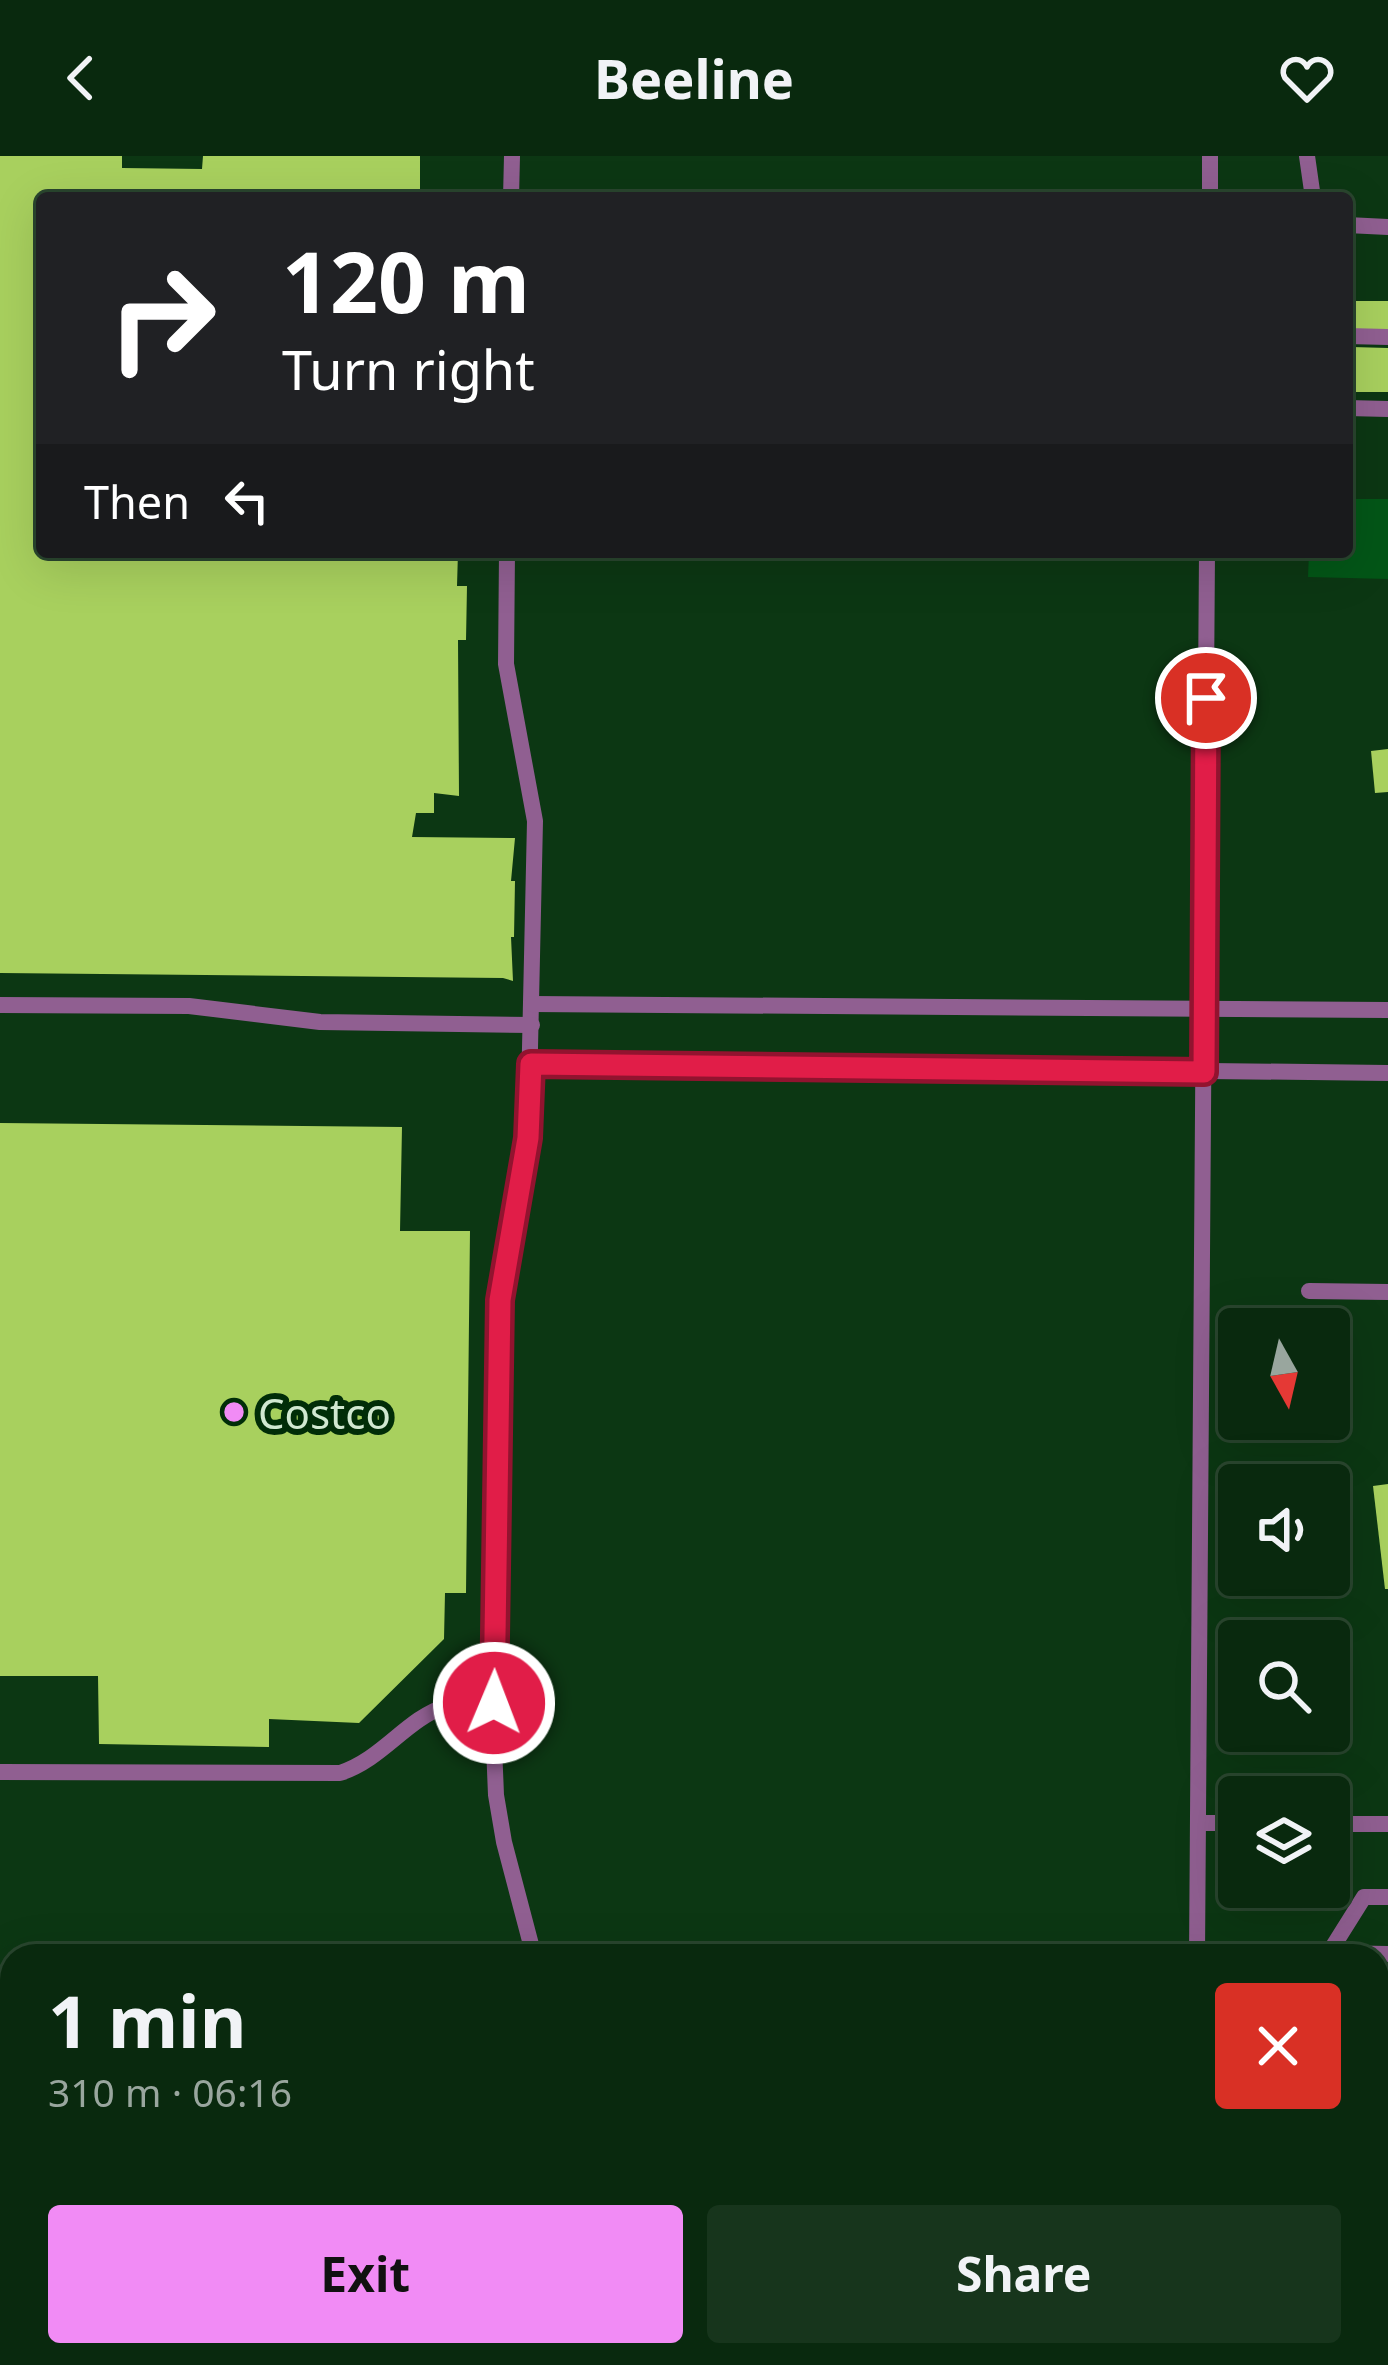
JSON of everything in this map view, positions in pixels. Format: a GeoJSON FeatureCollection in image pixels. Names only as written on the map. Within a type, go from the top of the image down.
{"type":"FeatureCollection","features":[{"type":"Feature","properties":{"kind":"lane"},"geometry":{"type":"LineString","coordinates":[[511,192],[512,156]]}},
{"type":"Feature","properties":{"kind":"lane"},"geometry":{"type":"LineString","coordinates":[[1210,156],[1210,192]]}},
{"type":"Feature","properties":{"kind":"lane"},"geometry":{"type":"LineString","coordinates":[[1307,156],[1312,192]]}},
{"type":"Feature","properties":{"kind":"lane"},"geometry":{"type":"LineString","coordinates":[[1353,225],[1388,227]]}},
{"type":"Feature","properties":{"kind":"lane"},"geometry":{"type":"LineString","coordinates":[[1353,336],[1388,337]]}},
{"type":"Feature","properties":{"kind":"lane"},"geometry":{"type":"LineString","coordinates":[[1353,408],[1388,409]]}},
{"type":"Feature","properties":{"kind":"lane"},"geometry":{"type":"LineString","coordinates":[[507,558],[506,664],[535,820],[528,1138],[500,1300],[494,1703],[496,1795],[531,1944]]}},
{"type":"Feature","properties":{"kind":"lane"},"geometry":{"type":"LineString","coordinates":[[1197,1944],[1207,558]]}},
{"type":"Feature","properties":{"kind":"lane"},"geometry":{"type":"LineString","coordinates":[[532,1004],[1388,1010]]}},
{"type":"Feature","properties":{"kind":"lane"},"geometry":{"type":"LineString","coordinates":[[0,1005],[189,1006],[320,1022],[532,1025]]}},
{"type":"Feature","properties":{"kind":"lane"},"geometry":{"type":"LineString","coordinates":[[531,1064],[1388,1073]]}},
{"type":"Feature","properties":{"kind":"lane"},"geometry":{"type":"LineString","coordinates":[[1309,1291],[1388,1292]]}},
{"type":"Feature","properties":{"kind":"lane"},"geometry":{"type":"LineString","coordinates":[[0,1772],[340,1773],[365,1765],[419,1720],[446,1706],[494,1703]]}},
{"type":"Feature","properties":{"kind":"lane"},"geometry":{"type":"LineString","coordinates":[[1198,1823],[1218,1823]]}},
{"type":"Feature","properties":{"kind":"lane"},"geometry":{"type":"LineString","coordinates":[[1350,1824],[1388,1824]]}},
{"type":"Feature","properties":{"kind":"lane"},"geometry":{"type":"LineString","coordinates":[[1334,1944],[1364,1897],[1388,1898]]}},
{"type":"Feature","properties":{"kind":"shaded area"},"geometry":{"type":"Polygon","coordinates":[[[1353,499],[1388,499],[1388,579],[1308,577],[1309,558],[1353,558],[1353,499]]]}},
{"type":"Feature","properties":{"kind":"building"},"geometry":{"type":"Polygon","coordinates":[[[0,156],[122,156],[122,168],[202,169],[203,156],[420,156],[420,192],[36,192],[36,558],[458,558],[457,586],[467,586],[466,640],[458,640],[459,796],[434,793],[434,813],[416,813],[412,837],[515,838],[513,981],[0,973],[0,156]]]}},
{"type":"Feature","properties":{"kind":"building"},"geometry":{"type":"Polygon","coordinates":[[[1353,301],[1388,301],[1388,331],[1353,330],[1353,301]]]}},
{"type":"Feature","properties":{"kind":"building"},"geometry":{"type":"Polygon","coordinates":[[[1353,347],[1388,348],[1388,392],[1353,392],[1353,347]]]}},
{"type":"Feature","properties":{"kind":"building"},"geometry":{"type":"Polygon","coordinates":[[[1388,749],[1388,792],[1375,793],[1371,751],[1388,749]]]}},
{"type":"Feature","properties":{"kind":"building","name":"Costco"},"geometry":{"type":"Polygon","coordinates":[[[0,1123],[402,1127],[400,1231],[470,1231],[466,1593],[445,1593],[444,1639],[359,1723],[269,1719],[269,1747],[99,1744],[98,1676],[0,1676],[0,1123]]]}},
{"type":"Feature","properties":{"kind":"building"},"geometry":{"type":"Polygon","coordinates":[[[1388,1484],[1388,1589],[1385,1589],[1373,1486],[1388,1484]]]}},
{"type":"Feature","properties":{"kind":"place","name":"Costco"},"geometry":{"type":"Point","coordinates":[234,1412]}},
{"type":"Feature","properties":{"kind":"route"},"geometry":{"type":"LineString","coordinates":[[494,1703],[500,1300],[528,1138],[531,1064],[1204,1072],[1206,698]]}}]}
